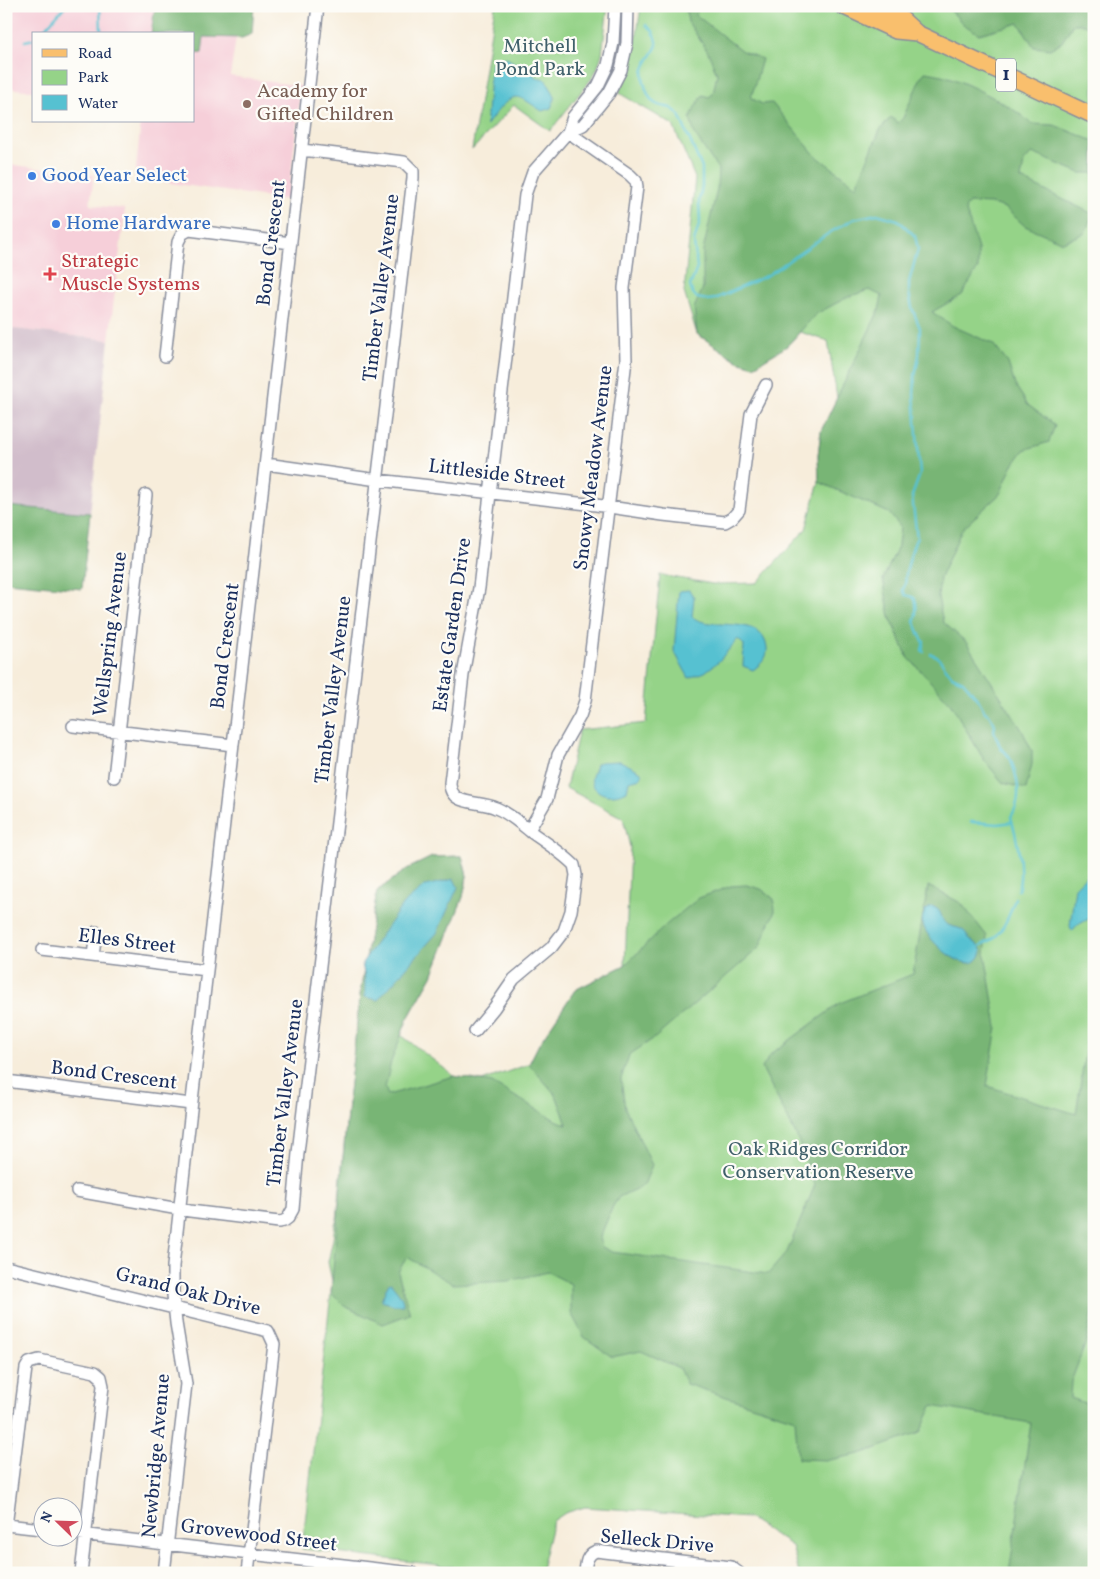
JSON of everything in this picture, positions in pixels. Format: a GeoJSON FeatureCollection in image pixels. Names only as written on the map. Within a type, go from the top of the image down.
{"type":"FeatureCollection","features":[{"type":"Feature","properties":{"kind":"main road","name":"1"},"geometry":{"type":"LineString","coordinates":[[842,6],[896,31],[917,33]]}},
{"type":"Feature","properties":{"kind":"main road","name":"1"},"geometry":{"type":"LineString","coordinates":[[876,6],[901,18],[917,33],[1094,116]]}},
{"type":"Feature","properties":{"kind":"street","name":"Bond Crescent"},"geometry":{"type":"LineString","coordinates":[[6,1081],[191,1104],[318,6]]}},
{"type":"Feature","properties":{"kind":"street","name":"Estate Garden Drive"},"geometry":{"type":"LineString","coordinates":[[568,132],[573,116],[598,86],[608,66],[613,43],[615,6]]}},
{"type":"Feature","properties":{"kind":"street","name":"Estate Garden Drive"},"geometry":{"type":"LineString","coordinates":[[475,1031],[514,979],[558,940],[564,931],[569,917],[576,875],[574,865],[529,830],[496,808],[482,803],[461,801],[453,794],[450,787],[464,675],[479,588],[525,195],[533,172],[568,132],[583,125],[609,93],[621,70],[627,43],[628,6]]}},
{"type":"Feature","properties":{"kind":"street","name":"Snowy Meadow Avenue"},"geometry":{"type":"LineString","coordinates":[[529,830],[547,799],[558,755],[580,716],[585,701],[626,360],[624,288],[637,184],[630,174],[568,132]]}},
{"type":"Feature","properties":{"kind":"street","name":"Timber Valley Avenue"},"geometry":{"type":"LineString","coordinates":[[179,1209],[279,1222],[288,1218],[293,1209],[300,1134],[414,171],[406,164],[400,162],[302,150]]}},
{"type":"Feature","properties":{"kind":"street"},"geometry":{"type":"LineString","coordinates":[[165,356],[178,247],[182,234],[189,230],[291,243]]}},
{"type":"Feature","properties":{"kind":"street","name":"Littleside Street"},"geometry":{"type":"LineString","coordinates":[[266,464],[378,480],[490,492],[725,522],[732,518],[738,510],[751,414],[766,385]]}},
{"type":"Feature","properties":{"kind":"street","name":"Wellspring Avenue"},"geometry":{"type":"LineString","coordinates":[[114,776],[146,495]]}},
{"type":"Feature","properties":{"kind":"street"},"geometry":{"type":"LineString","coordinates":[[72,726],[233,745]]}},
{"type":"Feature","properties":{"kind":"street"},"geometry":{"type":"LineString","coordinates":[[93,956],[96,932]]}},
{"type":"Feature","properties":{"kind":"street","name":"Elles Street"},"geometry":{"type":"LineString","coordinates":[[42,950],[207,970]]}},
{"type":"Feature","properties":{"kind":"street","name":"Newbridge Avenue"},"geometry":{"type":"LineString","coordinates":[[164,1573],[186,1384],[174,1308],[173,1266],[191,1104]]}},
{"type":"Feature","properties":{"kind":"street"},"geometry":{"type":"LineString","coordinates":[[77,1191],[179,1209]]}},
{"type":"Feature","properties":{"kind":"street","name":"Grand Oak Drive"},"geometry":{"type":"LineString","coordinates":[[6,1267],[268,1331],[274,1344],[246,1573]]}},
{"type":"Feature","properties":{"kind":"street"},"geometry":{"type":"LineString","coordinates":[[32,1528],[6,1525],[24,1373],[29,1363],[39,1360],[95,1372],[101,1377],[103,1386],[81,1573]]}},
{"type":"Feature","properties":{"kind":"street","name":"Grovewood Street"},"geometry":{"type":"LineString","coordinates":[[82,1534],[249,1553],[330,1568],[412,1573]]}},
{"type":"Feature","properties":{"kind":"street","name":"Selleck Drive"},"geometry":{"type":"LineString","coordinates":[[585,1573],[588,1558],[591,1553],[596,1551],[731,1567],[739,1573]]}},
{"type":"Feature","properties":{"kind":"shaded area"},"geometry":{"type":"Polygon","coordinates":[[[6,6],[155,6],[151,32],[32,32],[32,91],[6,88],[6,6]]]}},
{"type":"Feature","properties":{"kind":"shaded area","name":"Academy for Gifted Children"},"geometry":{"type":"Polygon","coordinates":[[[203,37],[236,38],[230,76],[301,86],[288,200],[135,178],[141,122],[195,122],[195,54],[202,52],[203,37]]]}},
{"type":"Feature","properties":{"kind":"shaded area"},"geometry":{"type":"Polygon","coordinates":[[[6,164],[94,175],[90,205],[125,209],[109,340],[6,328],[6,164]]]}},
{"type":"Feature","properties":{"kind":"shaded area"},"geometry":{"type":"Polygon","coordinates":[[[6,328],[109,340],[90,513],[6,506],[6,328]]]}},
{"type":"Feature","properties":{"kind":"green space"},"geometry":{"type":"Polygon","coordinates":[[[155,6],[254,6],[252,34],[242,38],[204,37],[202,53],[195,54],[195,32],[151,32],[155,6]]]}},
{"type":"Feature","properties":{"kind":"green space","name":"Mitchell Pond Park"},"geometry":{"type":"Polygon","coordinates":[[[495,6],[608,6],[602,54],[592,78],[550,131],[514,105],[472,150],[495,6]]]}},
{"type":"Feature","properties":{"kind":"green space","name":"Oak Ridges Corridor Conservation Reserve"},"geometry":{"type":"Polygon","coordinates":[[[641,6],[1094,6],[1094,1573],[799,1573],[792,1546],[748,1518],[585,1507],[565,1513],[553,1521],[540,1573],[507,1573],[302,1549],[331,1293],[332,1281],[328,1262],[337,1220],[361,988],[377,891],[407,869],[432,857],[462,856],[467,876],[463,897],[432,976],[407,1020],[401,1035],[454,1076],[482,1081],[529,1064],[539,1044],[575,990],[625,965],[630,847],[623,818],[566,788],[579,730],[646,723],[660,575],[713,584],[757,583],[806,529],[819,482],[818,455],[821,431],[837,398],[828,341],[800,332],[787,346],[754,366],[738,361],[697,334],[684,292],[695,178],[673,125],[619,93],[635,48],[641,6]]]}},
{"type":"Feature","properties":{"kind":"green space"},"geometry":{"type":"Polygon","coordinates":[[[685,6],[699,6],[696,15],[742,51],[762,59],[751,98],[762,104],[772,103],[815,155],[856,186],[880,130],[891,117],[898,123],[903,118],[925,72],[945,76],[977,89],[1015,111],[1031,124],[1054,125],[1094,141],[1094,173],[1080,173],[1032,153],[1024,162],[1021,179],[1093,214],[1085,233],[1063,242],[1025,226],[1005,208],[992,204],[969,203],[965,208],[978,249],[978,268],[962,295],[932,312],[953,326],[993,344],[1008,363],[1015,385],[1028,405],[1055,425],[1049,442],[1024,450],[1012,466],[1000,494],[962,529],[940,578],[938,597],[943,622],[966,642],[1022,730],[1032,751],[1032,764],[1026,789],[1003,783],[984,760],[951,704],[907,656],[890,617],[883,579],[898,546],[900,527],[889,513],[819,482],[818,455],[821,431],[879,310],[882,296],[869,290],[848,297],[816,314],[787,346],[754,366],[738,361],[697,334],[694,308],[703,288],[703,251],[717,189],[718,169],[695,135],[690,119],[703,95],[709,97],[713,94],[717,74],[708,52],[688,22],[685,6]]]}},
{"type":"Feature","properties":{"kind":"green space"},"geometry":{"type":"Polygon","coordinates":[[[947,6],[1094,6],[1094,32],[1084,24],[1073,24],[1062,42],[1050,49],[1034,47],[1019,23],[979,34],[963,24],[947,6]]]}},
{"type":"Feature","properties":{"kind":"green space"},"geometry":{"type":"Polygon","coordinates":[[[6,506],[90,513],[82,589],[6,582],[6,506]]]}},
{"type":"Feature","properties":{"kind":"green space"},"geometry":{"type":"Polygon","coordinates":[[[462,856],[467,876],[463,897],[432,976],[407,1020],[391,1062],[385,1088],[388,1095],[454,1076],[492,1083],[557,1121],[567,1124],[556,1095],[529,1064],[539,1044],[575,990],[625,965],[667,924],[699,898],[731,886],[747,885],[761,889],[774,899],[775,911],[759,948],[656,1037],[629,1055],[621,1079],[625,1108],[652,1165],[644,1185],[619,1197],[613,1206],[600,1237],[602,1247],[612,1252],[768,1274],[787,1252],[815,1185],[796,1135],[762,1068],[771,1054],[840,1003],[913,974],[928,886],[961,903],[987,936],[985,954],[997,1027],[987,1086],[1076,1114],[1094,991],[1094,1302],[1086,1342],[1071,1382],[1070,1398],[1094,1406],[1094,1573],[1009,1573],[1031,1423],[932,1406],[920,1433],[860,1454],[829,1460],[798,1459],[795,1419],[686,1384],[679,1368],[641,1351],[612,1357],[584,1337],[571,1313],[571,1284],[548,1272],[508,1281],[453,1284],[407,1257],[398,1272],[410,1314],[383,1324],[344,1306],[331,1293],[349,1092],[361,988],[377,891],[407,869],[432,857],[462,856]]]}},
{"type":"Feature","properties":{"kind":"water"},"geometry":{"type":"Polygon","coordinates":[[[505,57],[518,65],[531,69],[535,77],[545,79],[555,98],[551,108],[542,111],[524,99],[513,98],[500,108],[486,126],[491,65],[495,59],[505,57]]]}},
{"type":"Feature","properties":{"kind":"water"},"geometry":{"type":"Polygon","coordinates":[[[689,590],[694,597],[692,617],[712,623],[747,627],[756,630],[763,637],[767,652],[759,665],[753,670],[743,666],[744,645],[738,639],[718,662],[705,672],[689,678],[674,651],[679,591],[689,590]]]}},
{"type":"Feature","properties":{"kind":"water"},"geometry":{"type":"Polygon","coordinates":[[[620,761],[640,771],[642,774],[641,778],[629,781],[627,791],[623,793],[608,795],[598,791],[592,783],[596,764],[620,761]]]}},
{"type":"Feature","properties":{"kind":"water"},"geometry":{"type":"Polygon","coordinates":[[[1094,860],[1094,916],[1076,926],[1072,931],[1070,926],[1075,887],[1086,876],[1094,860]]]}},
{"type":"Feature","properties":{"kind":"water"},"geometry":{"type":"Polygon","coordinates":[[[454,879],[458,887],[437,933],[378,1000],[365,997],[365,979],[362,963],[403,904],[425,886],[454,879]]]}},
{"type":"Feature","properties":{"kind":"water"},"geometry":{"type":"Polygon","coordinates":[[[932,906],[940,912],[946,924],[963,930],[980,947],[982,952],[976,961],[969,963],[961,962],[953,958],[930,938],[925,930],[922,919],[926,910],[932,906]]]}},
{"type":"Feature","properties":{"kind":"water"},"geometry":{"type":"Polygon","coordinates":[[[391,1283],[401,1296],[403,1305],[381,1301],[388,1284],[391,1283]]]}},
{"type":"Feature","properties":{"kind":"waterway"},"geometry":{"type":"LineString","coordinates":[[42,32],[65,6]]}},
{"type":"Feature","properties":{"kind":"waterway"},"geometry":{"type":"LineString","coordinates":[[100,6],[101,30]]}},
{"type":"Feature","properties":{"kind":"waterway"},"geometry":{"type":"LineString","coordinates":[[6,23],[9,26]]}},
{"type":"Feature","properties":{"kind":"waterway"},"geometry":{"type":"LineString","coordinates":[[646,25],[653,31],[657,45],[643,73],[647,93],[656,104],[670,108],[679,115],[702,168],[702,186],[699,201],[700,221],[694,242],[697,268],[690,286],[697,298],[715,299],[768,275],[829,233],[854,219],[877,214],[898,220],[915,236],[918,249],[909,282],[909,293],[912,308],[920,328],[914,395],[920,474],[912,496],[917,538],[910,555],[903,590],[906,595],[913,597],[915,600],[914,622],[924,642],[922,650],[924,652]]}},
{"type":"Feature","properties":{"kind":"waterway"},"geometry":{"type":"LineString","coordinates":[[25,41],[32,39]]}},
{"type":"Feature","properties":{"kind":"waterway"},"geometry":{"type":"LineString","coordinates":[[931,654],[937,656],[952,676],[963,681],[978,699],[985,712],[993,719],[994,731],[1001,749],[1011,762],[1018,790],[1017,804],[1011,817],[1020,863],[1018,890]]}},
{"type":"Feature","properties":{"kind":"waterway"},"geometry":{"type":"LineString","coordinates":[[971,822],[998,824],[1012,822]]}},
{"type":"Feature","properties":{"kind":"waterway"},"geometry":{"type":"LineString","coordinates":[[980,946],[993,939],[1001,930],[1015,898]]}},
{"type":"Feature","properties":{"kind":"place","name":"Academy for Gifted Children"},"geometry":{"type":"Point","coordinates":[247,104]}},
{"type":"Feature","properties":{"kind":"place","name":"Good Year Select"},"geometry":{"type":"Point","coordinates":[32,176]}},
{"type":"Feature","properties":{"kind":"place","name":"Home Hardware"},"geometry":{"type":"Point","coordinates":[56,224]}},
{"type":"Feature","properties":{"kind":"place","name":"Strategic Muscle Systems"},"geometry":{"type":"Point","coordinates":[50,274]}}]}
